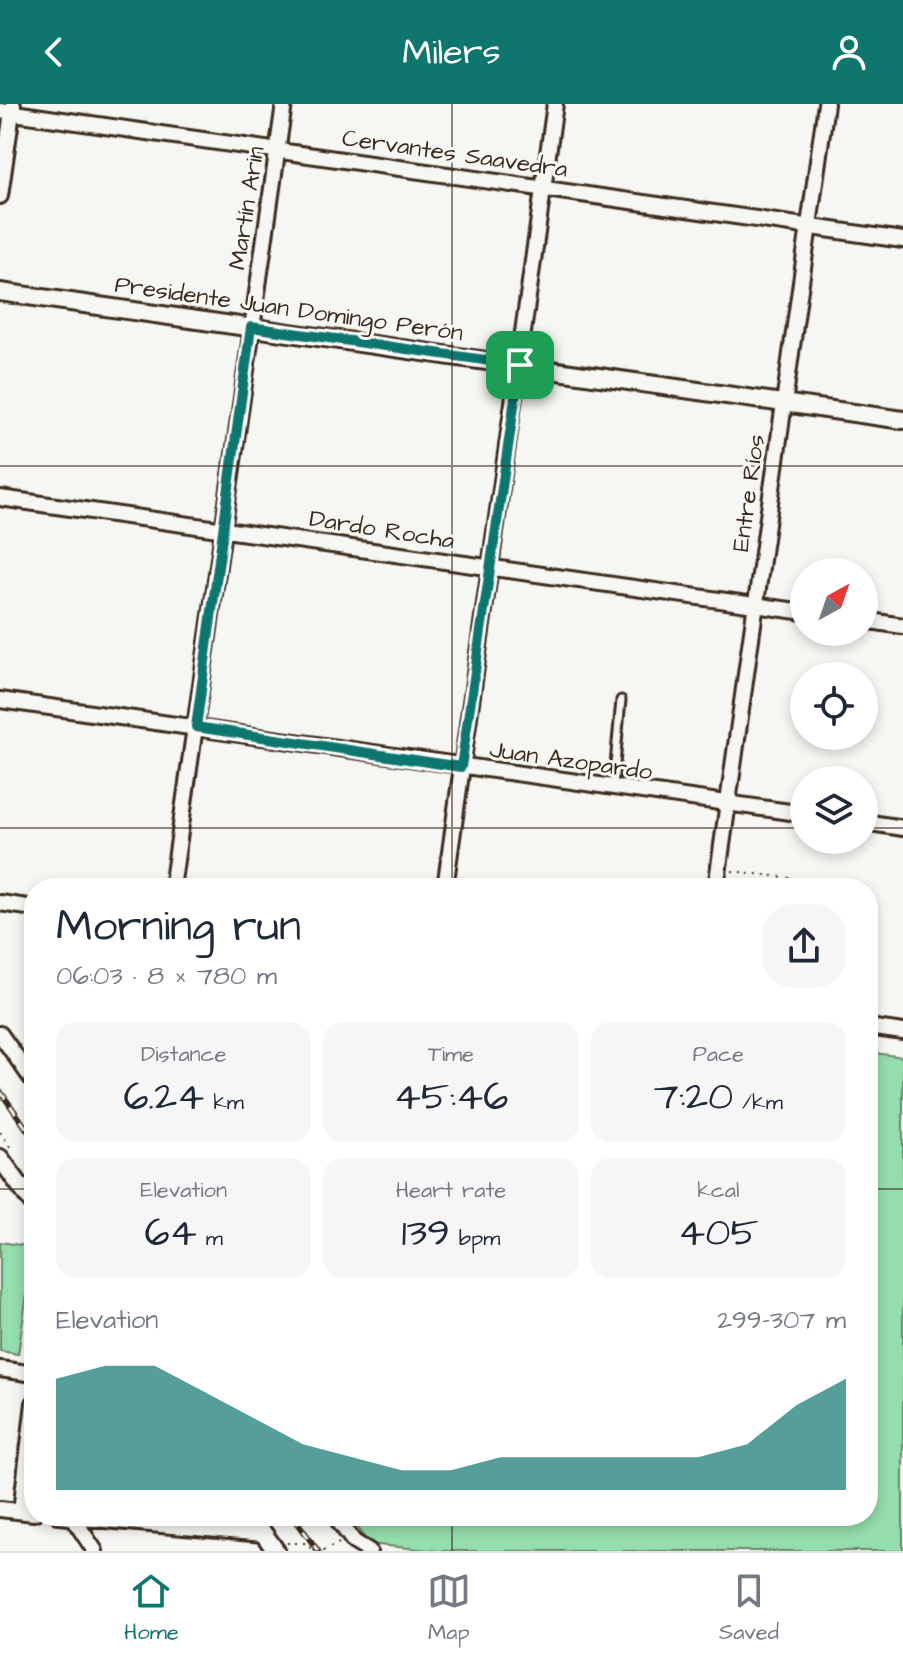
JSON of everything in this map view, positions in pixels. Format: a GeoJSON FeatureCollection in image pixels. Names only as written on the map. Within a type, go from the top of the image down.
{"type":"FeatureCollection","features":[{"type":"Feature","properties":{"kind":"street","name":"Martín Arin"},"geometry":{"type":"LineString","coordinates":[[173,878],[221,527],[284,104]]}},
{"type":"Feature","properties":{"kind":"street"},"geometry":{"type":"LineString","coordinates":[[446,878],[555,104]]}},
{"type":"Feature","properties":{"kind":"street","name":"Entre Ríos"},"geometry":{"type":"LineString","coordinates":[[717,878],[826,104]]}},
{"type":"Feature","properties":{"kind":"street","name":"Cervantes Saavedra"},"geometry":{"type":"LineString","coordinates":[[8,109],[903,240]]}},
{"type":"Feature","properties":{"kind":"street"},"geometry":{"type":"LineString","coordinates":[[0,196],[8,109]]}},
{"type":"Feature","properties":{"kind":"street","name":"Presidente Juan Domingo Perón"},"geometry":{"type":"LineString","coordinates":[[0,292],[903,420]]}},
{"type":"Feature","properties":{"kind":"street","name":"Dardo Rocha"},"geometry":{"type":"LineString","coordinates":[[0,498],[790,610]]}},
{"type":"Feature","properties":{"kind":"street"},"geometry":{"type":"LineString","coordinates":[[878,622],[903,626]]}},
{"type":"Feature","properties":{"kind":"street","name":"Juan Azopardo"},"geometry":{"type":"LineString","coordinates":[[0,700],[790,812]]}},
{"type":"Feature","properties":{"kind":"street"},"geometry":{"type":"LineString","coordinates":[[878,824],[903,828]]}},
{"type":"Feature","properties":{"kind":"street"},"geometry":{"type":"LineString","coordinates":[[0,903],[24,907]]}},
{"type":"Feature","properties":{"kind":"street"},"geometry":{"type":"LineString","coordinates":[[878,1028],[903,1032]]}},
{"type":"Feature","properties":{"kind":"street"},"geometry":{"type":"LineString","coordinates":[[0,1034],[24,1068]]}},
{"type":"Feature","properties":{"kind":"street"},"geometry":{"type":"LineString","coordinates":[[0,1158],[24,1191]]}},
{"type":"Feature","properties":{"kind":"street"},"geometry":{"type":"LineString","coordinates":[[0,1369],[24,1373]]}},
{"type":"Feature","properties":{"kind":"street"},"geometry":{"type":"LineString","coordinates":[[0,1509],[24,1512]]}},
{"type":"Feature","properties":{"kind":"street"},"geometry":{"type":"LineString","coordinates":[[74,1526],[95,1551]]}},
{"type":"Feature","properties":{"kind":"street"},"geometry":{"type":"LineString","coordinates":[[139,1526],[270,1542]]}},
{"type":"Feature","properties":{"kind":"street"},"geometry":{"type":"LineString","coordinates":[[344,1526],[365,1550]]}},
{"type":"Feature","properties":{"kind":"lane"},"geometry":{"type":"LineString","coordinates":[[613,788],[621,700]]}},
{"type":"Feature","properties":{"kind":"path"},"geometry":{"type":"LineString","coordinates":[[718,869],[790,878]]}},
{"type":"Feature","properties":{"kind":"path"},"geometry":{"type":"LineString","coordinates":[[270,1542],[306,1543],[313,1551]]}},
{"type":"Feature","properties":{"kind":"path"},"geometry":{"type":"LineString","coordinates":[[323,1551],[338,1542],[344,1551]]}},
{"type":"Feature","properties":{"kind":"green space"},"geometry":{"type":"Polygon","coordinates":[[[878,1053],[903,1057],[903,1551],[439,1551],[368,1544],[357,1526],[878,1526],[878,1053]]]}},
{"type":"Feature","properties":{"kind":"green space"},"geometry":{"type":"Polygon","coordinates":[[[0,1242],[24,1246],[24,1314],[18,1354],[0,1351],[0,1242]]]}},
{"type":"Feature","properties":{"kind":"railway"},"geometry":{"type":"LineString","coordinates":[[0,1091],[24,1125]]}},
{"type":"Feature","properties":{"kind":"railway"},"geometry":{"type":"LineString","coordinates":[[300,1526],[318,1551]]}},
{"type":"Feature","properties":{"kind":"route"},"geometry":{"type":"LineString","coordinates":[[251,327],[520,365],[461,767],[196,727],[221,527],[251,327]]}}]}
